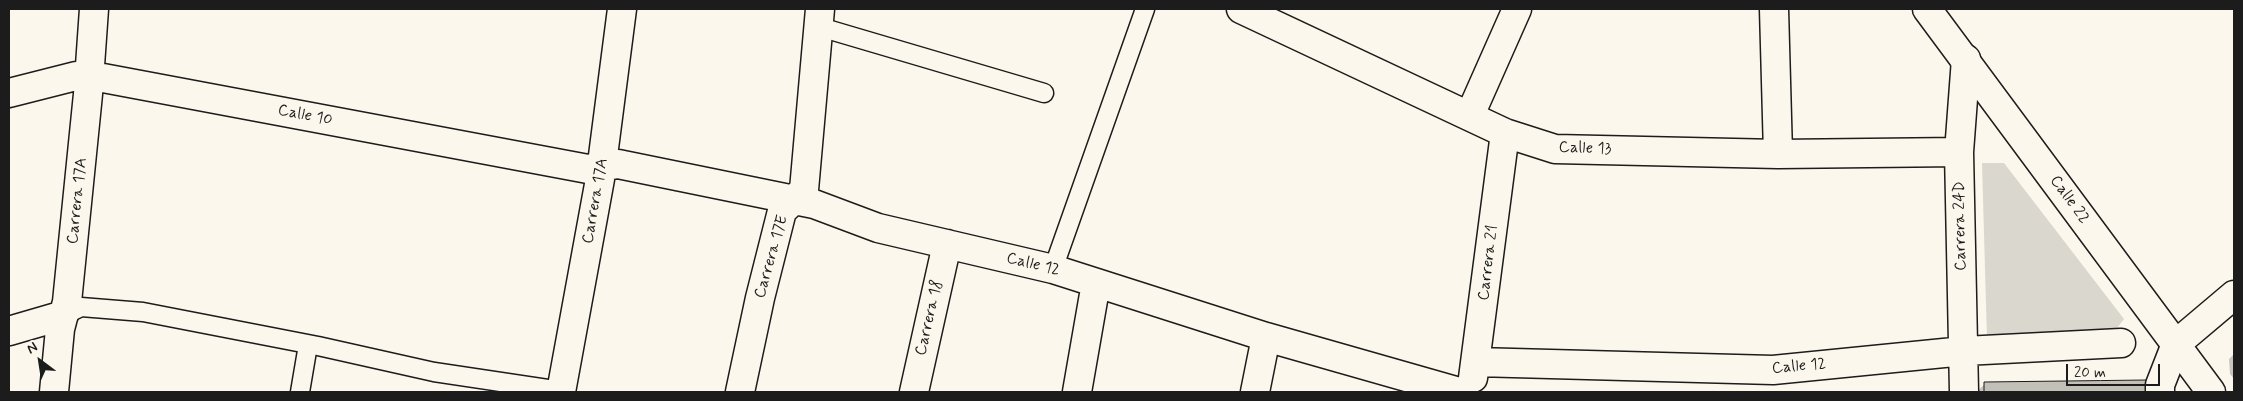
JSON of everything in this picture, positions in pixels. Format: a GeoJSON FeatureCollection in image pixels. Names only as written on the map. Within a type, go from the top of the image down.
{"type":"FeatureCollection","features":[{"type":"Feature","properties":{"kind":"street","name":"Carrera 17A"},"geometry":{"type":"LineString","coordinates":[[54,392],[60,329],[68,292],[94,9]]}},
{"type":"Feature","properties":{"kind":"street","name":"Carrera 17A"},"geometry":{"type":"LineString","coordinates":[[561,392],[602,168],[622,9]]}},
{"type":"Feature","properties":{"kind":"street","name":"Calle 13"},"geometry":{"type":"LineString","coordinates":[[1241,9],[1505,133],[1556,150],[1778,154],[1960,152]]}},
{"type":"Feature","properties":{"kind":"street"},"geometry":{"type":"LineString","coordinates":[[1470,115],[1517,9]]}},
{"type":"Feature","properties":{"kind":"street"},"geometry":{"type":"LineString","coordinates":[[1774,9],[1778,154]]}},
{"type":"Feature","properties":{"kind":"street","name":"Calle 22"},"geometry":{"type":"LineString","coordinates":[[1927,9],[1966,59],[2211,392]]}},
{"type":"Feature","properties":{"kind":"street","name":"Carrera 17E"},"geometry":{"type":"LineString","coordinates":[[740,392],[760,298],[782,211],[804,190],[820,18]]}},
{"type":"Feature","properties":{"kind":"street","name":"Carrera 24D"},"geometry":{"type":"LineString","coordinates":[[1964,392],[1960,152],[1966,59]]}},
{"type":"Feature","properties":{"kind":"street","name":"Calle 10"},"geometry":{"type":"LineString","coordinates":[[9,93],[76,76],[88,76],[588,169],[602,168]]}},
{"type":"Feature","properties":{"kind":"street","name":"Carrera 21"},"geometry":{"type":"LineString","coordinates":[[1471,392],[1505,133]]}},
{"type":"Feature","properties":{"kind":"street","name":"Calle 12"},"geometry":{"type":"LineString","coordinates":[[602,168],[618,164],[814,204],[878,228],[1053,269],[1266,337],[1459,392]]}},
{"type":"Feature","properties":{"kind":"street","name":"Carrera 18"},"geometry":{"type":"LineString","coordinates":[[914,392],[947,244]]}},
{"type":"Feature","properties":{"kind":"street"},"geometry":{"type":"LineString","coordinates":[[1077,392],[1096,284]]}},
{"type":"Feature","properties":{"kind":"street"},"geometry":{"type":"LineString","coordinates":[[2160,392],[2160,385],[2176,344],[2234,295]]}},
{"type":"Feature","properties":{"kind":"street"},"geometry":{"type":"LineString","coordinates":[[9,331],[64,315]]}},
{"type":"Feature","properties":{"kind":"street"},"geometry":{"type":"LineString","coordinates":[[1255,392],[1266,337]]}},
{"type":"Feature","properties":{"kind":"street","name":"Calle 12"},"geometry":{"type":"LineString","coordinates":[[1476,362],[1664,380],[1774,381],[1964,350],[2121,343]]}},
{"type":"Feature","properties":{"kind":"lane"},"geometry":{"type":"LineString","coordinates":[[1053,269],[1145,9]]}},
{"type":"Feature","properties":{"kind":"lane"},"geometry":{"type":"LineString","coordinates":[[820,18],[1044,93]]}},
{"type":"Feature","properties":{"kind":"lane"},"geometry":{"type":"LineString","coordinates":[[64,315],[81,307],[143,312],[434,372],[561,392]]}},
{"type":"Feature","properties":{"kind":"lane"},"geometry":{"type":"LineString","coordinates":[[300,392],[308,345]]}},
{"type":"Feature","properties":{"kind":"shaded area"},"geometry":{"type":"Polygon","coordinates":[[[1982,163],[2004,163],[2124,319],[2111,336],[1987,339],[1982,163]]]}},
{"type":"Feature","properties":{"kind":"building"},"geometry":{"type":"Polygon","coordinates":[[[2147,380],[2147,392],[1984,392],[1984,382],[2147,380]]]}}]}
